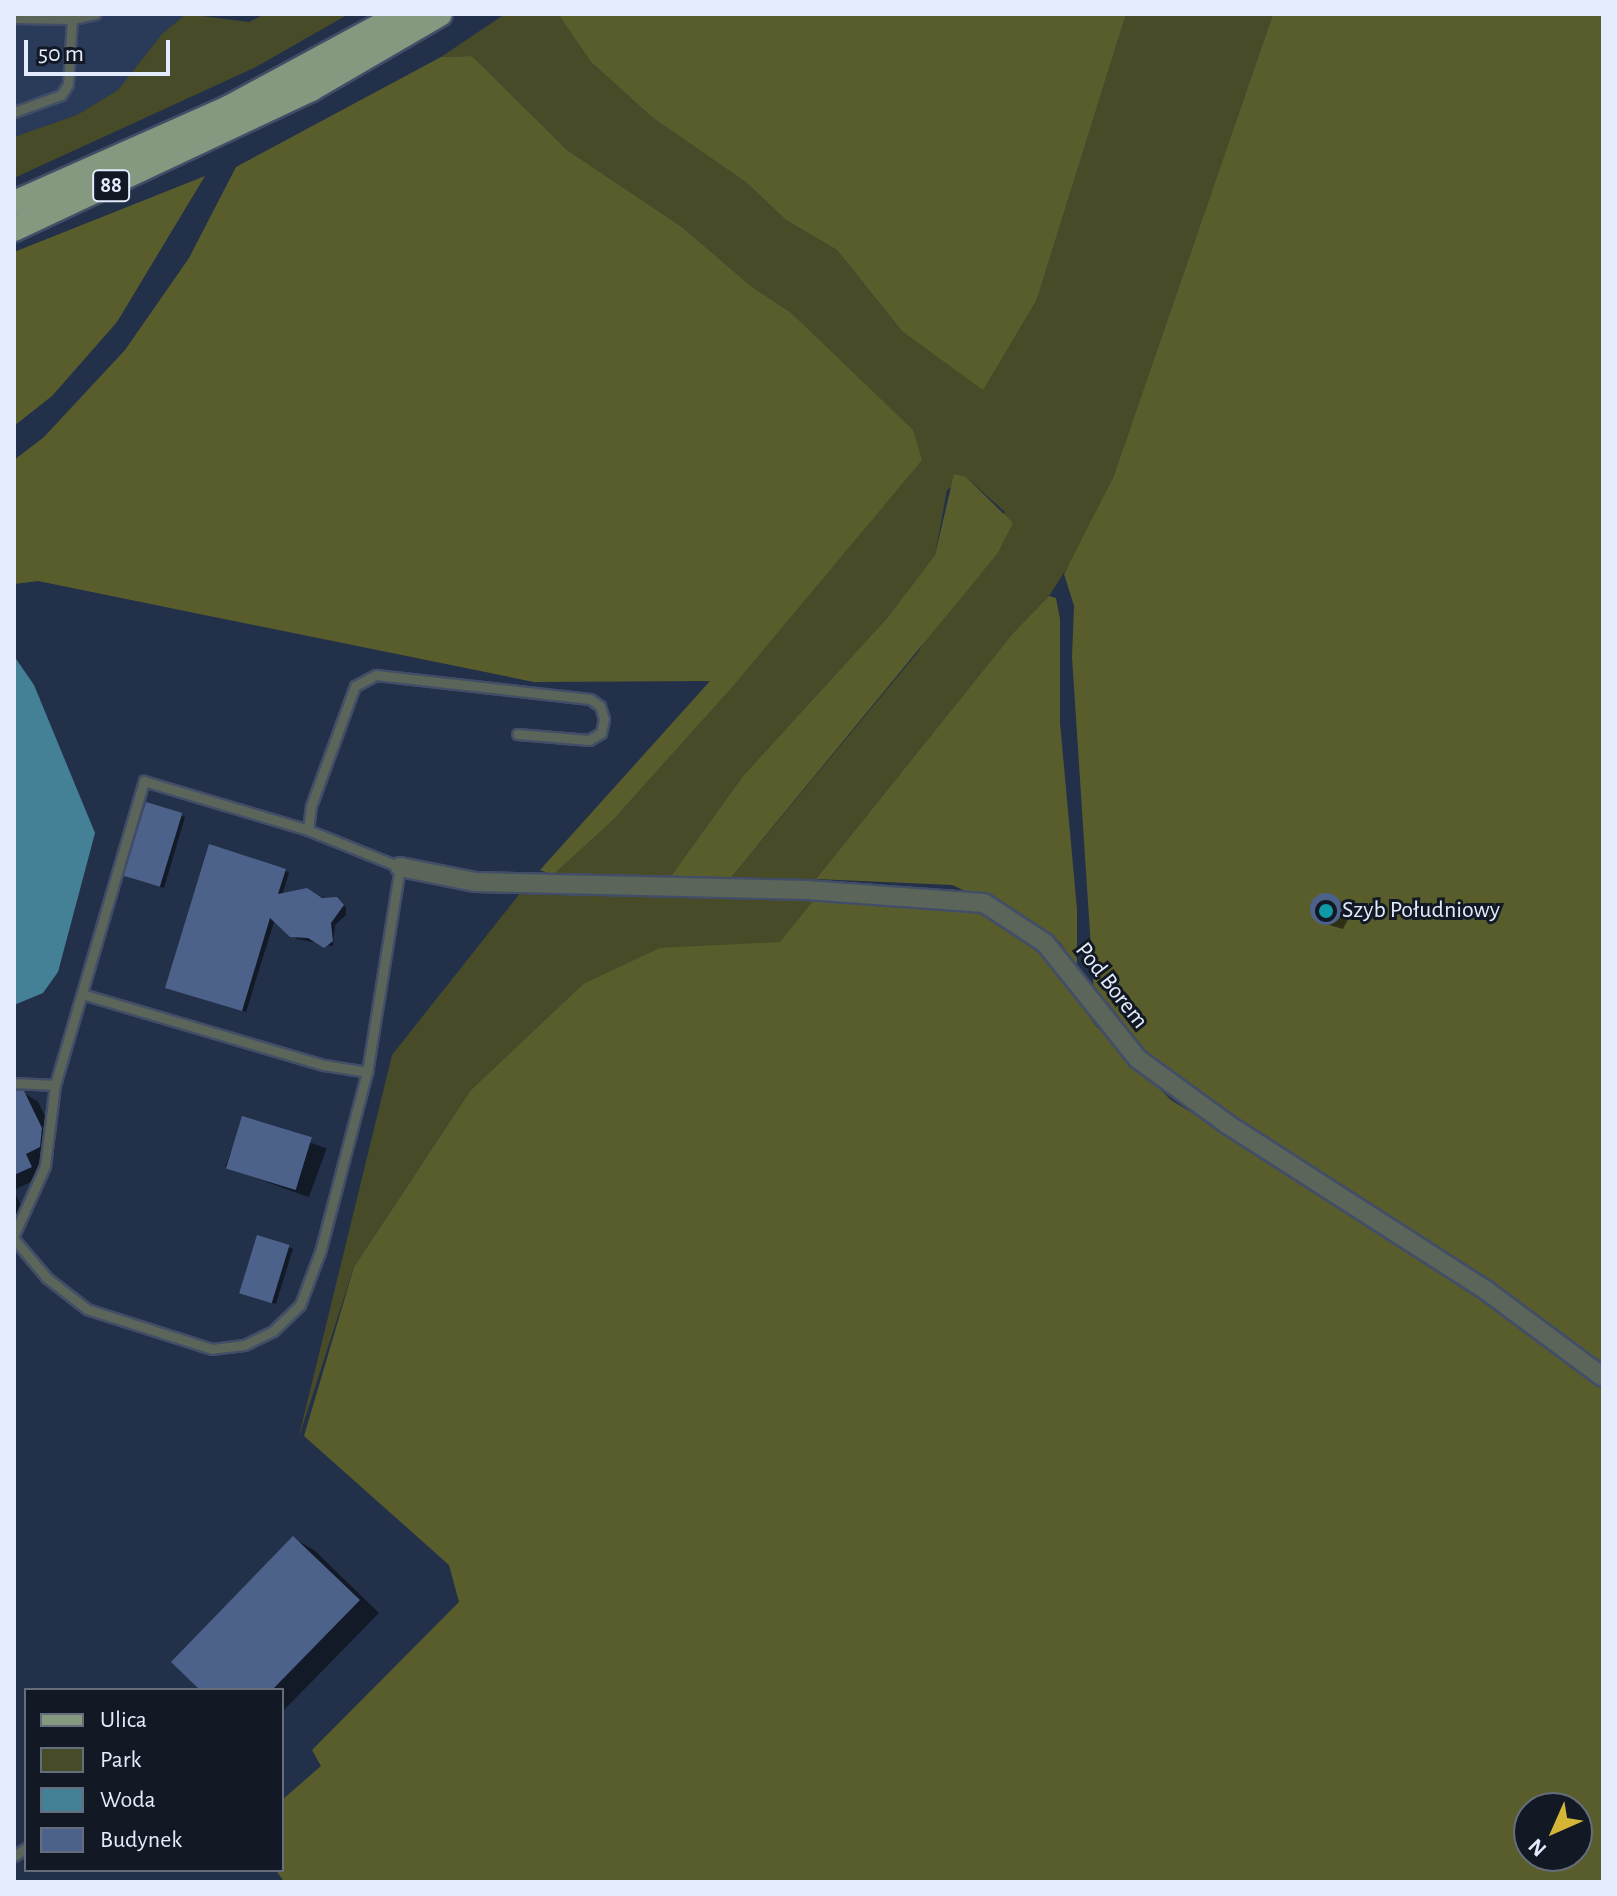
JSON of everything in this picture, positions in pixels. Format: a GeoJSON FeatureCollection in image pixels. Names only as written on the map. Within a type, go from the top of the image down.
{"type":"FeatureCollection","features":[{"type":"Feature","properties":{"kind":"main road","name":"88"},"geometry":{"type":"LineString","coordinates":[[14,203],[228,108],[402,14]]}},
{"type":"Feature","properties":{"kind":"main road","name":"88"},"geometry":{"type":"LineString","coordinates":[[14,229],[311,89],[440,14]]}},
{"type":"Feature","properties":{"kind":"street","name":"Pod Borem"},"geometry":{"type":"LineString","coordinates":[[400,867],[475,882],[807,890],[984,903],[1045,943],[1138,1059],[1227,1124],[1487,1291],[1603,1377]]}},
{"type":"Feature","properties":{"kind":"lane"},"geometry":{"type":"LineString","coordinates":[[14,18],[72,19],[95,14]]}},
{"type":"Feature","properties":{"kind":"lane"},"geometry":{"type":"LineString","coordinates":[[14,112],[61,95],[68,84],[72,19]]}},
{"type":"Feature","properties":{"kind":"lane"},"geometry":{"type":"LineString","coordinates":[[308,830],[311,806],[355,686],[376,675],[590,699],[600,706],[604,719],[601,733],[589,740],[517,734]]}},
{"type":"Feature","properties":{"kind":"lane"},"geometry":{"type":"LineString","coordinates":[[144,781],[308,830],[400,867],[367,1072],[320,1252],[300,1305],[273,1331],[244,1345],[212,1349],[87,1309],[47,1278],[14,1237],[45,1166],[55,1085],[144,781]]}},
{"type":"Feature","properties":{"kind":"lane"},"geometry":{"type":"LineString","coordinates":[[82,994],[324,1065],[367,1072]]}},
{"type":"Feature","properties":{"kind":"lane"},"geometry":{"type":"LineString","coordinates":[[14,1083],[55,1085]]}},
{"type":"Feature","properties":{"kind":"shaded area"},"geometry":{"type":"Polygon","coordinates":[[[14,14],[186,14],[162,34],[118,90],[77,115],[14,137],[14,14]]]}},
{"type":"Feature","properties":{"kind":"green space"},"geometry":{"type":"Polygon","coordinates":[[[186,14],[249,22],[265,14],[347,15],[256,67],[14,178],[14,137],[77,115],[118,90],[162,34],[186,14]]]}},
{"type":"Feature","properties":{"kind":"green space"},"geometry":{"type":"Polygon","coordinates":[[[505,14],[558,14],[591,62],[653,118],[747,183],[786,220],[837,250],[902,331],[1037,299],[1126,14],[1273,14],[1113,478],[1083,543],[1049,596],[1014,632],[816,879],[729,880],[918,652],[1005,512],[966,477],[947,490],[935,555],[888,617],[743,776],[669,879],[553,875],[613,820],[736,683],[922,459],[790,312],[752,287],[682,227],[567,150],[472,56],[441,57],[505,14]]]}},
{"type":"Feature","properties":{"kind":"green space"},"geometry":{"type":"Polygon","coordinates":[[[558,14],[1126,14],[1037,299],[983,390],[902,331],[837,250],[786,220],[747,183],[653,118],[591,62],[558,14]]]}},
{"type":"Feature","properties":{"kind":"green space"},"geometry":{"type":"Polygon","coordinates":[[[1273,14],[1603,14],[1603,1368],[1142,1056],[1094,994],[1072,657],[1074,606],[1064,574],[1113,478],[1273,14]]]}},
{"type":"Feature","properties":{"kind":"green space"},"geometry":{"type":"Polygon","coordinates":[[[472,56],[567,150],[682,227],[752,287],[790,312],[913,430],[922,460],[736,683],[613,820],[553,875],[540,870],[710,681],[534,682],[38,581],[14,584],[14,460],[44,437],[125,350],[189,258],[236,167],[441,57],[472,56]]]}},
{"type":"Feature","properties":{"kind":"green space"},"geometry":{"type":"Polygon","coordinates":[[[205,176],[117,322],[52,396],[14,426],[14,252],[205,176]]]}},
{"type":"Feature","properties":{"kind":"green space"},"geometry":{"type":"Polygon","coordinates":[[[954,474],[966,477],[1013,523],[997,554],[729,880],[669,879],[743,776],[888,617],[935,555],[954,474]]]}},
{"type":"Feature","properties":{"kind":"green space"},"geometry":{"type":"Polygon","coordinates":[[[1049,596],[1056,598],[1060,619],[1060,723],[1077,909],[1077,968],[1060,942],[1012,912],[952,885],[816,879],[1014,632],[1049,596]]]}},
{"type":"Feature","properties":{"kind":"green space"},"geometry":{"type":"Polygon","coordinates":[[[525,887],[816,897],[781,942],[583,984],[470,1091],[354,1267],[298,1440],[392,1055],[525,887]]]}},
{"type":"Feature","properties":{"kind":"green space"},"geometry":{"type":"Polygon","coordinates":[[[816,897],[964,905],[998,919],[1046,950],[1095,1025],[1171,1100],[1393,1237],[1603,1385],[1603,1882],[284,1882],[277,1872],[284,1872],[284,1798],[321,1766],[312,1750],[459,1602],[449,1565],[304,1436],[354,1267],[470,1091],[583,984],[660,948],[780,942],[816,897]]]}},
{"type":"Feature","properties":{"kind":"water"},"geometry":{"type":"Polygon","coordinates":[[[14,656],[34,685],[95,833],[58,972],[43,993],[14,1005],[14,656]]]}},
{"type":"Feature","properties":{"kind":"building"},"geometry":{"type":"Polygon","coordinates":[[[146,802],[182,813],[160,887],[123,876],[146,802]]]}},
{"type":"Feature","properties":{"kind":"building"},"geometry":{"type":"Polygon","coordinates":[[[209,844],[286,869],[278,894],[307,888],[322,898],[337,897],[344,905],[331,923],[333,941],[324,948],[308,938],[290,937],[270,918],[242,1011],[165,988],[209,844]]]}},
{"type":"Feature","properties":{"kind":"building","name":"Szyb Południowy"},"geometry":{"type":"Polygon","coordinates":[[[1326,893],[1338,897],[1342,909],[1338,921],[1326,925],[1314,921],[1310,909],[1314,897],[1326,893]]]}},
{"type":"Feature","properties":{"kind":"building"},"geometry":{"type":"Polygon","coordinates":[[[14,1090],[24,1091],[42,1128],[40,1147],[26,1154],[32,1167],[14,1175],[14,1090]]]}},
{"type":"Feature","properties":{"kind":"building"},"geometry":{"type":"Polygon","coordinates":[[[242,1116],[312,1137],[296,1190],[226,1169],[242,1116]]]}},
{"type":"Feature","properties":{"kind":"building"},"geometry":{"type":"Polygon","coordinates":[[[257,1235],[290,1245],[272,1303],[239,1293],[257,1235]]]}},
{"type":"Feature","properties":{"kind":"building"},"geometry":{"type":"Polygon","coordinates":[[[293,1536],[360,1600],[274,1688],[198,1688],[171,1662],[293,1536]]]}},
{"type":"Feature","properties":{"kind":"place","name":"Szyb Południowy"},"geometry":{"type":"Point","coordinates":[1326,911]}}]}
